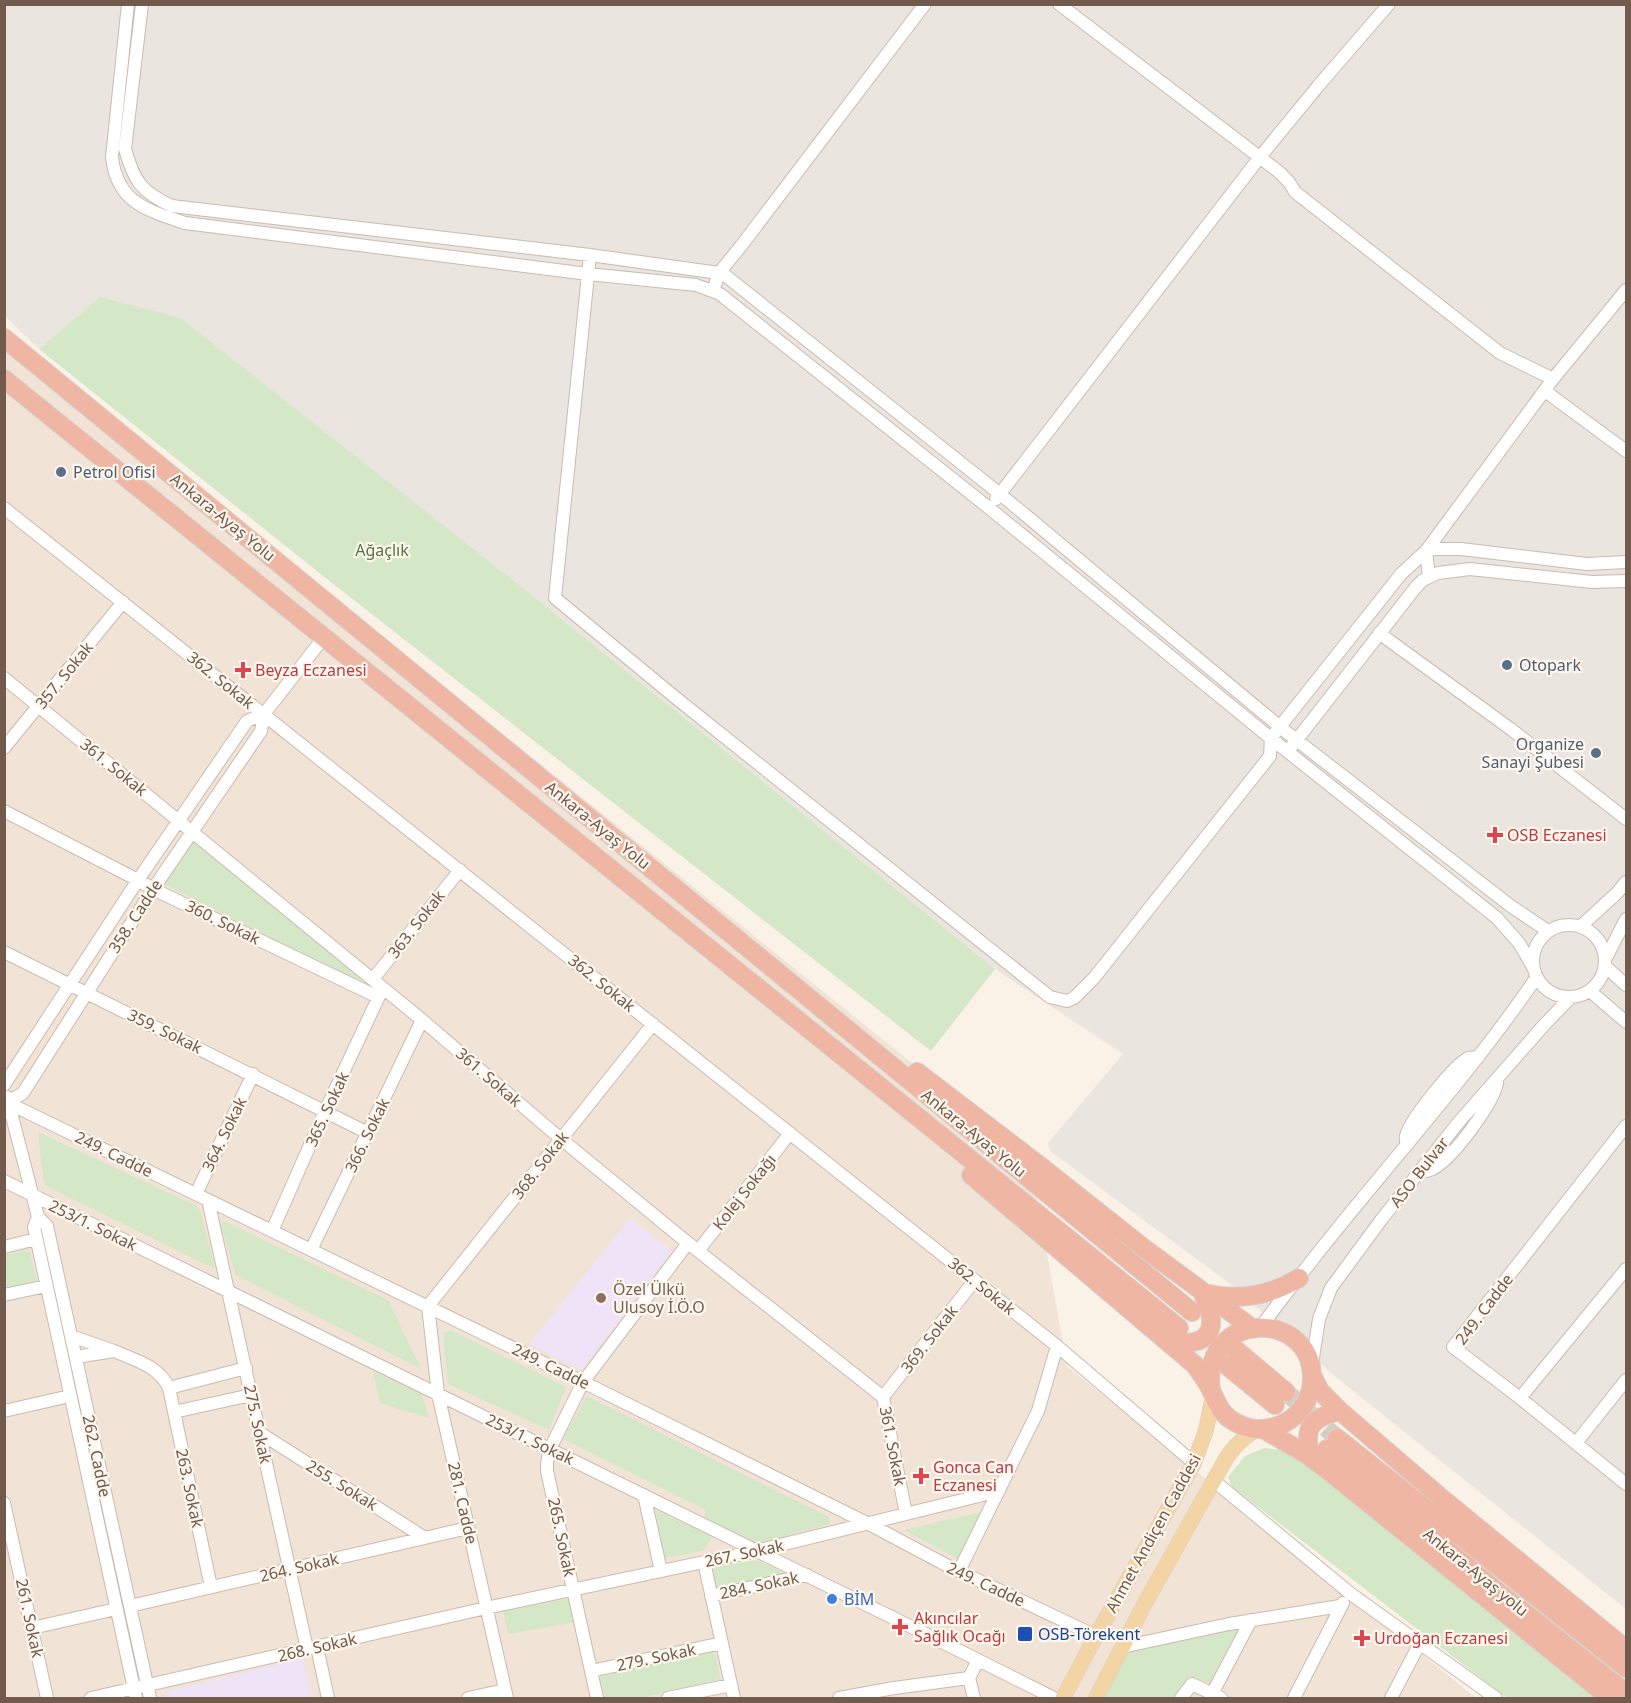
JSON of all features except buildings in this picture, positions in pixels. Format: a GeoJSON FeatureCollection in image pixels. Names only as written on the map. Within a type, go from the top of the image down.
{"type":"FeatureCollection","features":[{"type":"Feature","properties":{"kind":"highway","name":"Ankara-Ayaş Yolu"},"geometry":{"type":"LineString","coordinates":[[4,338],[1192,1312]]}},
{"type":"Feature","properties":{"kind":"highway","name":"Ankara-Ayaş Yolu"},"geometry":{"type":"LineString","coordinates":[[5,380],[860,1070],[1173,1334],[1212,1392]]}},
{"type":"Feature","properties":{"kind":"highway"},"geometry":{"type":"LineString","coordinates":[[880,1056],[906,1064],[923,1076],[1144,1249],[1204,1292],[1256,1327],[1279,1330],[1295,1340],[1306,1354],[1320,1391],[1340,1411],[1454,1509],[1626,1649]]}},
{"type":"Feature","properties":{"kind":"highway"},"geometry":{"type":"LineString","coordinates":[[1204,1292],[1227,1297],[1258,1295],[1299,1278]]}},
{"type":"Feature","properties":{"kind":"highway"},"geometry":{"type":"LineString","coordinates":[[1173,1334],[1182,1344],[1191,1344],[1206,1336],[1211,1320],[1204,1292]]}},
{"type":"Feature","properties":{"kind":"highway"},"geometry":{"type":"LineString","coordinates":[[1256,1327],[1233,1336],[1218,1350],[1211,1369],[1212,1392],[1221,1410],[1239,1424],[1260,1429],[1312,1459],[1610,1698]]}},
{"type":"Feature","properties":{"kind":"highway"},"geometry":{"type":"LineString","coordinates":[[1231,1357],[1280,1398]]}},
{"type":"Feature","properties":{"kind":"highway"},"geometry":{"type":"LineString","coordinates":[[1260,1429],[1282,1425],[1300,1412],[1310,1393],[1312,1373]]}},
{"type":"Feature","properties":{"kind":"highway"},"geometry":{"type":"LineString","coordinates":[[1312,1459],[1307,1445],[1311,1426],[1319,1417],[1340,1411]]}},
{"type":"Feature","properties":{"kind":"highway","name":"Ankara-Ayaş yolu"},"geometry":{"type":"LineString","coordinates":[[1626,1668],[1332,1444],[1492,1587],[1626,1693]]}},
{"type":"Feature","properties":{"kind":"main road","name":"Ahmet Andiçen Caddesi"},"geometry":{"type":"LineString","coordinates":[[1063,1698],[1194,1463],[1205,1436],[1212,1392]]}},
{"type":"Feature","properties":{"kind":"main road","name":"Ahmet Andiçen Caddesi"},"geometry":{"type":"LineString","coordinates":[[1096,1698],[1213,1480],[1233,1448],[1247,1435],[1260,1429]]}},
{"type":"Feature","properties":{"kind":"street"},"geometry":{"type":"LineString","coordinates":[[128,4],[112,157],[114,173],[124,190],[146,209],[185,223],[588,274],[696,285],[720,294],[1497,918],[1519,942],[1534,972],[1543,986],[1551,993],[1571,998],[1590,991],[1603,976],[1606,962],[1626,919]]}},
{"type":"Feature","properties":{"kind":"street"},"geometry":{"type":"LineString","coordinates":[[142,4],[125,149],[132,172],[143,188],[156,199],[172,206],[590,255],[726,276],[1000,494],[1296,740],[1512,907],[1548,931]]}},
{"type":"Feature","properties":{"kind":"street"},"geometry":{"type":"LineString","coordinates":[[713,291],[718,273],[925,4]]}},
{"type":"Feature","properties":{"kind":"street"},"geometry":{"type":"LineString","coordinates":[[1059,4],[1279,172],[1295,192],[1500,353],[1553,380]]}},
{"type":"Feature","properties":{"kind":"street"},"geometry":{"type":"LineString","coordinates":[[989,508],[1260,157],[1389,4]]}},
{"type":"Feature","properties":{"kind":"street"},"geometry":{"type":"LineString","coordinates":[[590,255],[555,598],[676,698],[1050,997],[1067,1001],[1074,998],[1094,978],[1270,756],[1271,738],[1401,574],[1426,551],[1553,380],[1626,290]]}},
{"type":"Feature","properties":{"kind":"street"},"geometry":{"type":"LineString","coordinates":[[1545,391],[1626,452]]}},
{"type":"Feature","properties":{"kind":"street","name":"362. Sokak"},"geometry":{"type":"LineString","coordinates":[[4,508],[975,1280],[1057,1346],[1194,1463]]}},
{"type":"Feature","properties":{"kind":"street"},"geometry":{"type":"LineString","coordinates":[[1426,551],[1461,549],[1587,564],[1626,562]]}},
{"type":"Feature","properties":{"kind":"street"},"geometry":{"type":"LineString","coordinates":[[1426,551],[1429,577]]}},
{"type":"Feature","properties":{"kind":"street"},"geometry":{"type":"LineString","coordinates":[[1270,756],[1288,751],[1416,587],[1429,577],[1438,573],[1470,569],[1592,582],[1626,580]]}},
{"type":"Feature","properties":{"kind":"street","name":"357. Sokak"},"geometry":{"type":"LineString","coordinates":[[4,748],[123,602]]}},
{"type":"Feature","properties":{"kind":"street"},"geometry":{"type":"LineString","coordinates":[[1379,633],[1512,730],[1626,819]]}},
{"type":"Feature","properties":{"kind":"street","name":"358. Cadde"},"geometry":{"type":"LineString","coordinates":[[264,714],[247,721],[138,879],[4,1086],[6,1102],[23,1093],[153,889],[261,731],[264,714],[324,637]]}},
{"type":"Feature","properties":{"kind":"street","name":"361. Sokak"},"geometry":{"type":"LineString","coordinates":[[4,678],[373,979],[381,992],[422,1020],[561,1139],[693,1247],[883,1397],[906,1514]]}},
{"type":"Feature","properties":{"kind":"street","name":"360. Sokak"},"geometry":{"type":"LineString","coordinates":[[4,811],[138,879],[153,889],[381,992]]}},
{"type":"Feature","properties":{"kind":"street","name":"363. Sokak"},"geometry":{"type":"LineString","coordinates":[[373,979],[460,870]]}},
{"type":"Feature","properties":{"kind":"street"},"geometry":{"type":"LineString","coordinates":[[1581,926],[1626,882]]}},
{"type":"Feature","properties":{"kind":"street"},"geometry":{"type":"LineString","coordinates":[[1534,972],[1534,947],[1548,931],[1564,924],[1581,926],[1593,933],[1602,944],[1606,962],[1626,985]]}},
{"type":"Feature","properties":{"kind":"street","name":"359. Sokak"},"geometry":{"type":"LineString","coordinates":[[4,952],[368,1133]]}},
{"type":"Feature","properties":{"kind":"street","name":"ASO Bulvar"},"geometry":{"type":"LineString","coordinates":[[1256,1327],[1299,1278],[1478,1058],[1510,1017],[1534,972]]}},
{"type":"Feature","properties":{"kind":"street"},"geometry":{"type":"LineString","coordinates":[[1590,991],[1626,1022]]}},
{"type":"Feature","properties":{"kind":"street","name":"365. Sokak"},"geometry":{"type":"LineString","coordinates":[[272,1231],[381,992]]}},
{"type":"Feature","properties":{"kind":"street","name":"ASO Bulvar"},"geometry":{"type":"LineString","coordinates":[[1312,1373],[1319,1319],[1330,1288],[1458,1123],[1544,1025],[1571,998]]}},
{"type":"Feature","properties":{"kind":"street","name":"366. Sokak"},"geometry":{"type":"LineString","coordinates":[[311,1250],[422,1020]]}},
{"type":"Feature","properties":{"kind":"street","name":"368. Sokak"},"geometry":{"type":"LineString","coordinates":[[428,1306],[653,1024]]}},
{"type":"Feature","properties":{"kind":"street","name":"364. Sokak"},"geometry":{"type":"LineString","coordinates":[[196,1194],[253,1074]]}},
{"type":"Feature","properties":{"kind":"street","name":"249. Cadde"},"geometry":{"type":"LineString","coordinates":[[6,1102],[428,1306],[869,1524],[958,1571],[1096,1636]]}},
{"type":"Feature","properties":{"kind":"street","name":"262. Cadde"},"geometry":{"type":"LineString","coordinates":[[6,1102],[38,1217],[47,1226],[148,1692]]}},
{"type":"Feature","properties":{"kind":"street","name":"249. Cadde"},"geometry":{"type":"LineString","coordinates":[[1626,1126],[1453,1347],[1626,1484]]}},
{"type":"Feature","properties":{"kind":"street","name":"Kolej Sokağı"},"geometry":{"type":"LineString","coordinates":[[583,1382],[790,1133]]}},
{"type":"Feature","properties":{"kind":"street","name":"253/1. Sokak"},"geometry":{"type":"LineString","coordinates":[[4,1181],[1054,1698]]}},
{"type":"Feature","properties":{"kind":"street","name":"275. Sokak"},"geometry":{"type":"LineString","coordinates":[[208,1200],[290,1569],[328,1698]]}},
{"type":"Feature","properties":{"kind":"street","name":"262. Cadde"},"geometry":{"type":"LineString","coordinates":[[38,1217],[34,1227],[36,1239],[135,1694]]}},
{"type":"Feature","properties":{"kind":"street"},"geometry":{"type":"LineString","coordinates":[[4,1247],[36,1239]]}},
{"type":"Feature","properties":{"kind":"street"},"geometry":{"type":"LineString","coordinates":[[1520,1398],[1626,1269]]}},
{"type":"Feature","properties":{"kind":"street","name":"369. Sokak"},"geometry":{"type":"LineString","coordinates":[[883,1397],[975,1280]]}},
{"type":"Feature","properties":{"kind":"street"},"geometry":{"type":"LineString","coordinates":[[4,1295],[46,1286]]}},
{"type":"Feature","properties":{"kind":"street","name":"281. Cadde"},"geometry":{"type":"LineString","coordinates":[[428,1306],[438,1395],[506,1694]]}},
{"type":"Feature","properties":{"kind":"street"},"geometry":{"type":"LineString","coordinates":[[71,1336],[146,1365],[155,1370],[166,1381],[169,1388],[246,1368]]}},
{"type":"Feature","properties":{"kind":"street"},"geometry":{"type":"LineString","coordinates":[[958,1571],[1038,1411],[1057,1346]]}},
{"type":"Feature","properties":{"kind":"street"},"geometry":{"type":"LineString","coordinates":[[76,1357],[114,1351]]}},
{"type":"Feature","properties":{"kind":"street"},"geometry":{"type":"LineString","coordinates":[[1576,1443],[1626,1380]]}},
{"type":"Feature","properties":{"kind":"street","name":"265. Sokak"},"geometry":{"type":"LineString","coordinates":[[583,1382],[550,1449],[547,1471],[597,1698]]}},
{"type":"Feature","properties":{"kind":"street","name":"263. Sokak"},"geometry":{"type":"LineString","coordinates":[[169,1388],[211,1587]]}},
{"type":"Feature","properties":{"kind":"street"},"geometry":{"type":"LineString","coordinates":[[174,1412],[251,1395]]}},
{"type":"Feature","properties":{"kind":"street"},"geometry":{"type":"LineString","coordinates":[[4,1411],[70,1396]]}},
{"type":"Feature","properties":{"kind":"street","name":"255. Sokak"},"geometry":{"type":"LineString","coordinates":[[260,1433],[425,1538]]}},
{"type":"Feature","properties":{"kind":"street"},"geometry":{"type":"LineString","coordinates":[[1213,1480],[1351,1594],[1420,1644],[1482,1694],[1496,1698]]}},
{"type":"Feature","properties":{"kind":"street","name":"267. Sokak"},"geometry":{"type":"LineString","coordinates":[[486,1608],[756,1551],[999,1491]]}},
{"type":"Feature","properties":{"kind":"street"},"geometry":{"type":"LineString","coordinates":[[644,1495],[661,1571]]}},
{"type":"Feature","properties":{"kind":"street","name":"261. Sokak"},"geometry":{"type":"LineString","coordinates":[[4,1503],[47,1698]]}},
{"type":"Feature","properties":{"kind":"street","name":"264. Sokak"},"geometry":{"type":"LineString","coordinates":[[130,1606],[468,1528]]}},
{"type":"Feature","properties":{"kind":"street","name":"284. Sokak"},"geometry":{"type":"LineString","coordinates":[[704,1562],[734,1698]]}},
{"type":"Feature","properties":{"kind":"street","name":"284. Sokak"},"geometry":{"type":"LineString","coordinates":[[711,1596],[807,1575]]}},
{"type":"Feature","properties":{"kind":"street"},"geometry":{"type":"LineString","coordinates":[[1294,1698],[1340,1606],[1351,1594]]}},
{"type":"Feature","properties":{"kind":"street"},"geometry":{"type":"LineString","coordinates":[[1122,1647],[1251,1620],[1340,1606]]}},
{"type":"Feature","properties":{"kind":"street","name":"268. Sokak"},"geometry":{"type":"LineString","coordinates":[[135,1694],[312,1648],[486,1608]]}},
{"type":"Feature","properties":{"kind":"street"},"geometry":{"type":"LineString","coordinates":[[32,1628],[116,1609]]}},
{"type":"Feature","properties":{"kind":"street"},"geometry":{"type":"LineString","coordinates":[[1181,1698],[1192,1684],[1217,1696],[1251,1620]]}},
{"type":"Feature","properties":{"kind":"street","name":"279. Sokak"},"geometry":{"type":"LineString","coordinates":[[591,1671],[722,1643]]}},
{"type":"Feature","properties":{"kind":"street"},"geometry":{"type":"LineString","coordinates":[[1391,1698],[1420,1644]]}},
{"type":"Feature","properties":{"kind":"street"},"geometry":{"type":"LineString","coordinates":[[974,1698],[969,1678],[978,1660]]}},
{"type":"Feature","properties":{"kind":"street"},"geometry":{"type":"LineString","coordinates":[[839,1698],[895,1693],[969,1678]]}},
{"type":"Feature","properties":{"kind":"street"},"geometry":{"type":"LineString","coordinates":[[668,1698],[731,1685]]}},
{"type":"Feature","properties":{"kind":"street"},"geometry":{"type":"LineString","coordinates":[[91,1698],[135,1694]]}},
{"type":"Feature","properties":{"kind":"street"},"geometry":{"type":"LineString","coordinates":[[468,1698],[506,1694]]}},
{"type":"Feature","properties":{"kind":"shaded area"},"geometry":{"type":"Polygon","coordinates":[[[4,5],[1626,5],[1626,1609],[1337,1378],[1229,1283],[1050,1151],[1048,1143],[1123,1054],[995,969],[533,596],[100,297],[39,349],[5,316],[4,5]]]}},
{"type":"Feature","properties":{"kind":"shaded area"},"geometry":{"type":"Polygon","coordinates":[[[4,332],[1030,1158],[1067,1366],[1476,1698],[5,1698],[4,332]]]}},
{"type":"Feature","properties":{"kind":"shaded area","name":"Özel Ülkü Ulusoy İ.Ö.O"},"geometry":{"type":"Polygon","coordinates":[[[630,1218],[672,1251],[581,1370],[529,1344],[630,1218]]]}},
{"type":"Feature","properties":{"kind":"shaded area"},"geometry":{"type":"Polygon","coordinates":[[[303,1658],[312,1698],[163,1698],[169,1691],[303,1658]]]}},
{"type":"Feature","properties":{"kind":"green space","name":"Ağaçlık"},"geometry":{"type":"Polygon","coordinates":[[[100,297],[180,318],[533,596],[995,969],[931,1051],[332,583],[39,349],[100,297]]]}},
{"type":"Feature","properties":{"kind":"green space"},"geometry":{"type":"Polygon","coordinates":[[[192,838],[360,972],[361,978],[356,980],[163,884],[192,838]]]}},
{"type":"Feature","properties":{"kind":"green space"},"geometry":{"type":"Polygon","coordinates":[[[38,1132],[197,1206],[215,1269],[44,1185],[38,1132]]]}},
{"type":"Feature","properties":{"kind":"green space"},"geometry":{"type":"Polygon","coordinates":[[[222,1222],[388,1300],[421,1369],[236,1275],[221,1227],[222,1222]]]}},
{"type":"Feature","properties":{"kind":"green space"},"geometry":{"type":"Polygon","coordinates":[[[29,1249],[37,1280],[5,1288],[5,1255],[29,1249]]]}},
{"type":"Feature","properties":{"kind":"green space"},"geometry":{"type":"Polygon","coordinates":[[[450,1330],[566,1387],[549,1430],[448,1384],[443,1334],[450,1330]]]}},
{"type":"Feature","properties":{"kind":"green space"},"geometry":{"type":"Polygon","coordinates":[[[373,1371],[422,1394],[429,1418],[380,1403],[373,1371]]]}},
{"type":"Feature","properties":{"kind":"green space"},"geometry":{"type":"Polygon","coordinates":[[[587,1396],[829,1517],[830,1524],[760,1543],[749,1542],[703,1519],[706,1510],[563,1439],[587,1396]]]}},
{"type":"Feature","properties":{"kind":"green space"},"geometry":{"type":"Polygon","coordinates":[[[1264,1448],[1283,1450],[1301,1459],[1598,1698],[1507,1698],[1232,1487],[1228,1477],[1245,1456],[1264,1448]]]}},
{"type":"Feature","properties":{"kind":"green space"},"geometry":{"type":"Polygon","coordinates":[[[655,1510],[712,1537],[703,1551],[665,1558],[655,1510]]]}},
{"type":"Feature","properties":{"kind":"green space"},"geometry":{"type":"Polygon","coordinates":[[[985,1511],[958,1559],[904,1530],[985,1511]]]}},
{"type":"Feature","properties":{"kind":"green space"},"geometry":{"type":"Polygon","coordinates":[[[756,1560],[787,1574],[716,1588],[712,1568],[756,1560]]]}},
{"type":"Feature","properties":{"kind":"green space"},"geometry":{"type":"Polygon","coordinates":[[[571,1598],[576,1622],[508,1634],[503,1611],[571,1598]]]}},
{"type":"Feature","properties":{"kind":"green space"},"geometry":{"type":"Polygon","coordinates":[[[1239,1628],[1210,1683],[1190,1676],[1172,1698],[1104,1698],[1129,1652],[1239,1628]]]}},
{"type":"Feature","properties":{"kind":"green space"},"geometry":{"type":"Polygon","coordinates":[[[714,1650],[721,1680],[642,1698],[605,1698],[599,1677],[714,1650]]]}},
{"type":"Feature","properties":{"kind":"tunnel"},"geometry":{"type":"LineString","coordinates":[[1286,1392],[1337,1438]]}},
{"type":"Feature","properties":{"kind":"place","name":"Petrol Ofisi"},"geometry":{"type":"Point","coordinates":[61,472]}},
{"type":"Feature","properties":{"kind":"place","name":"Otopark"},"geometry":{"type":"Point","coordinates":[1507,665]}},
{"type":"Feature","properties":{"kind":"place","name":"Beyza Eczanesi"},"geometry":{"type":"Point","coordinates":[243,670]}},
{"type":"Feature","properties":{"kind":"place","name":"Organize Sanayi Şubesi"},"geometry":{"type":"Point","coordinates":[1596,753]}},
{"type":"Feature","properties":{"kind":"place","name":"OSB Eczanesi"},"geometry":{"type":"Point","coordinates":[1495,835]}},
{"type":"Feature","properties":{"kind":"place","name":"Özel Ülkü Ulusoy İ.Ö.O"},"geometry":{"type":"Point","coordinates":[601,1298]}},
{"type":"Feature","properties":{"kind":"place","name":"Gonca Can Eczanesi"},"geometry":{"type":"Point","coordinates":[921,1476]}},
{"type":"Feature","properties":{"kind":"place","name":"BİM"},"geometry":{"type":"Point","coordinates":[832,1599]}},
{"type":"Feature","properties":{"kind":"place","name":"Akıncılar Sağlık Ocağı"},"geometry":{"type":"Point","coordinates":[900,1627]}},
{"type":"Feature","properties":{"kind":"place","name":"OSB-Törekent"},"geometry":{"type":"Point","coordinates":[1025,1634]}},
{"type":"Feature","properties":{"kind":"place","name":"Urdoğan Eczanesi"},"geometry":{"type":"Point","coordinates":[1362,1638]}}]}
